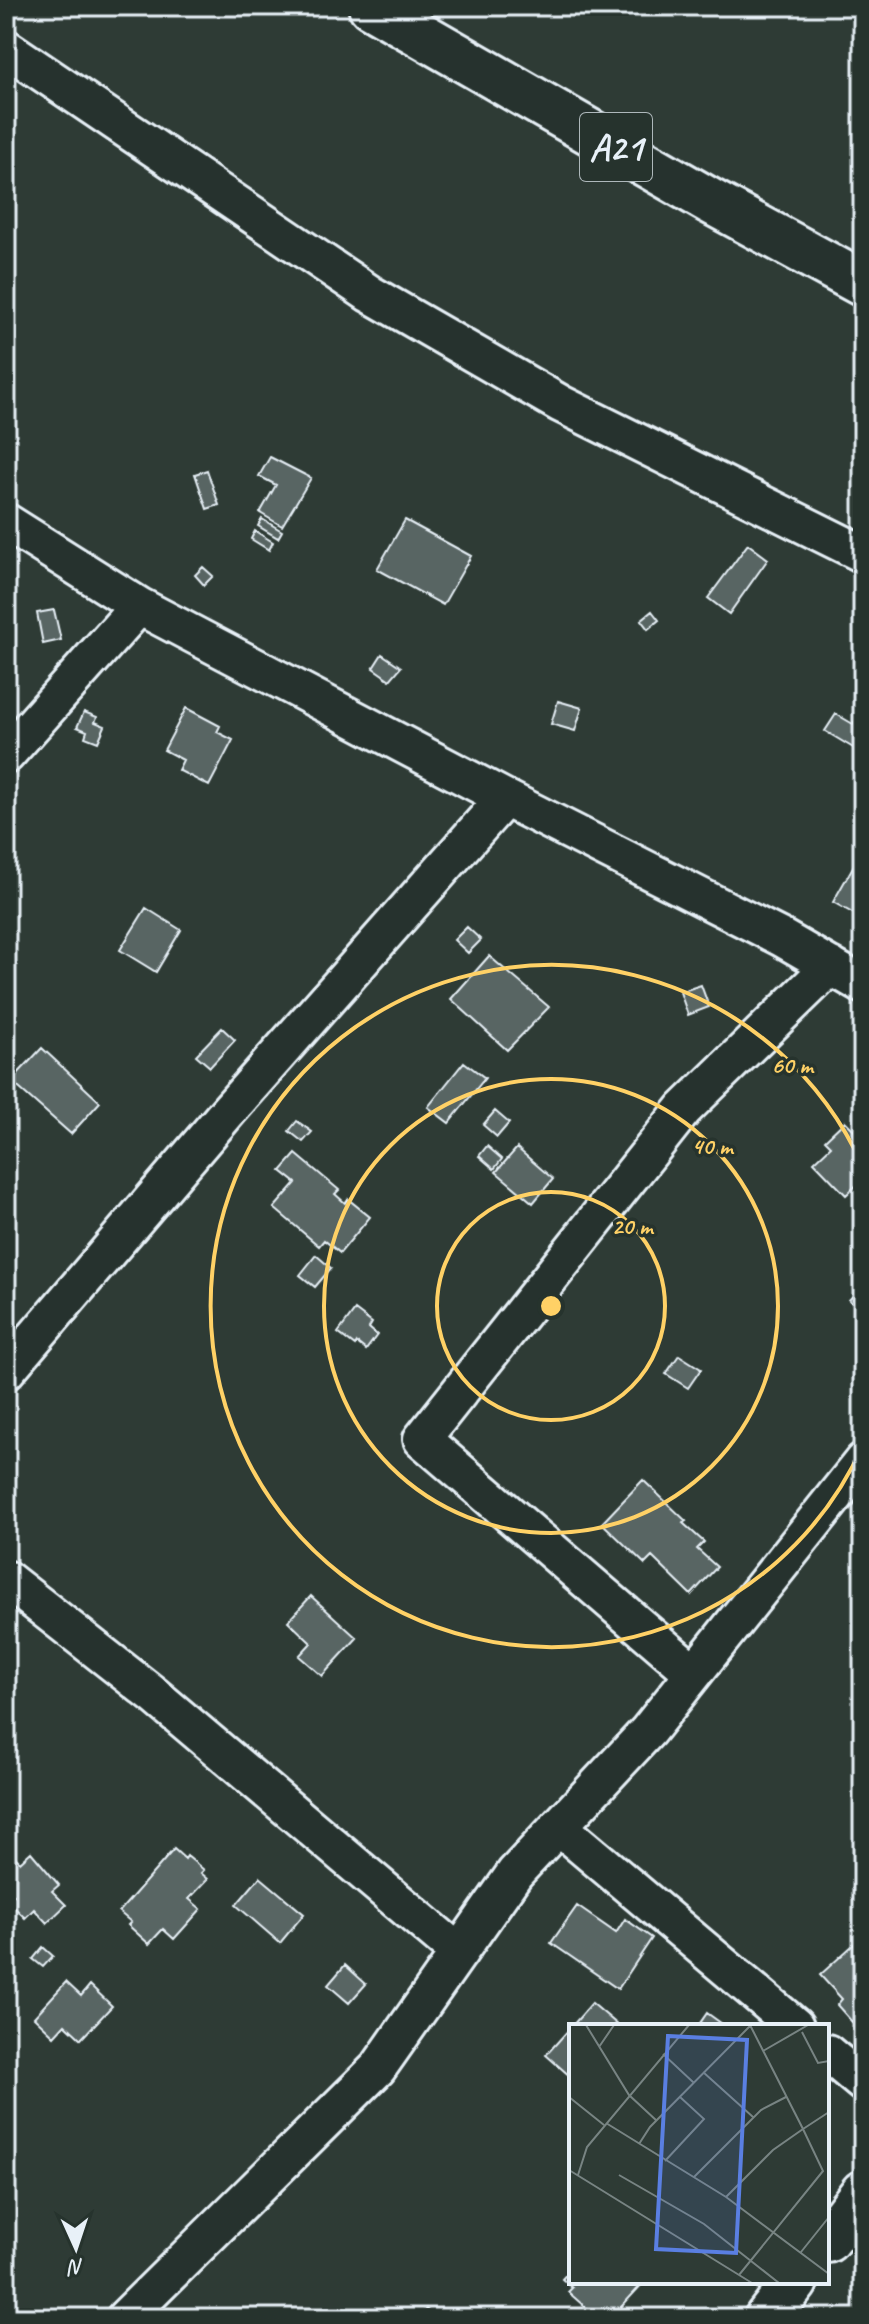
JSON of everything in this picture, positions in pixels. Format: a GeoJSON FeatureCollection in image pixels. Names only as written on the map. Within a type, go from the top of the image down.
{"type":"FeatureCollection","features":[{"type":"Feature","properties":{"kind":"main road","name":"A21"},"geometry":{"type":"LineString","coordinates":[[371,6],[710,201],[863,284]]}},
{"type":"Feature","properties":{"kind":"main road"},"geometry":{"type":"LineString","coordinates":[[829,2237],[863,2193]]}},
{"type":"Feature","properties":{"kind":"main road"},"geometry":{"type":"LineString","coordinates":[[767,2318],[793,2284]]}},
{"type":"Feature","properties":{"kind":"street"},"geometry":{"type":"LineString","coordinates":[[6,48],[370,294],[561,404],[863,554]]}},
{"type":"Feature","properties":{"kind":"street"},"geometry":{"type":"LineString","coordinates":[[6,522],[139,606],[505,798],[782,938],[863,985]]}},
{"type":"Feature","properties":{"kind":"street"},"geometry":{"type":"LineString","coordinates":[[6,755],[139,606]]}},
{"type":"Feature","properties":{"kind":"street"},"geometry":{"type":"LineString","coordinates":[[6,1371],[229,1110],[505,798]]}},
{"type":"Feature","properties":{"kind":"street"},"geometry":{"type":"LineString","coordinates":[[694,1673],[422,1439],[684,1109],[831,966]]}},
{"type":"Feature","properties":{"kind":"street"},"geometry":{"type":"LineString","coordinates":[[125,2318],[378,2068],[515,1873],[648,1731],[863,1461]]}},
{"type":"Feature","properties":{"kind":"street"},"geometry":{"type":"LineString","coordinates":[[6,1579],[155,1696],[459,1953]]}},
{"type":"Feature","properties":{"kind":"street"},"geometry":{"type":"LineString","coordinates":[[559,1827],[793,2024]]}},
{"type":"Feature","properties":{"kind":"street"},"geometry":{"type":"LineString","coordinates":[[829,2055],[863,2083]]}},
{"type":"Feature","properties":{"kind":"building"},"geometry":{"type":"Polygon","coordinates":[[[270,457],[311,478],[282,526],[260,513],[276,485],[259,476],[270,457]]]}},
{"type":"Feature","properties":{"kind":"building"},"geometry":{"type":"Polygon","coordinates":[[[207,470],[219,505],[207,509],[195,474],[207,470]]]}},
{"type":"Feature","properties":{"kind":"building"},"geometry":{"type":"Polygon","coordinates":[[[262,519],[282,531],[278,538],[258,526],[262,519]]]}},
{"type":"Feature","properties":{"kind":"building"},"geometry":{"type":"Polygon","coordinates":[[[405,520],[471,556],[443,605],[377,569],[405,520]]]}},
{"type":"Feature","properties":{"kind":"building"},"geometry":{"type":"Polygon","coordinates":[[[255,531],[273,542],[269,550],[251,539],[255,531]]]}},
{"type":"Feature","properties":{"kind":"building"},"geometry":{"type":"Polygon","coordinates":[[[748,544],[768,559],[729,614],[708,598],[748,544]]]}},
{"type":"Feature","properties":{"kind":"building"},"geometry":{"type":"Polygon","coordinates":[[[203,567],[213,576],[204,585],[195,575],[203,567]]]}},
{"type":"Feature","properties":{"kind":"building"},"geometry":{"type":"Polygon","coordinates":[[[54,610],[61,640],[43,644],[37,613],[54,610]]]}},
{"type":"Feature","properties":{"kind":"building"},"geometry":{"type":"Polygon","coordinates":[[[652,611],[659,620],[648,629],[641,620],[652,611]]]}},
{"type":"Feature","properties":{"kind":"building"},"geometry":{"type":"Polygon","coordinates":[[[382,654],[401,667],[390,680],[373,668],[382,654]]]}},
{"type":"Feature","properties":{"kind":"building"},"geometry":{"type":"Polygon","coordinates":[[[558,701],[582,708],[575,731],[551,724],[558,701]]]}},
{"type":"Feature","properties":{"kind":"building"},"geometry":{"type":"Polygon","coordinates":[[[186,708],[220,726],[217,732],[233,740],[209,786],[178,770],[183,760],[164,750],[186,708]]]}},
{"type":"Feature","properties":{"kind":"building"},"geometry":{"type":"Polygon","coordinates":[[[862,709],[863,747],[860,752],[825,731],[836,714],[853,724],[862,709]]]}},
{"type":"Feature","properties":{"kind":"building"},"geometry":{"type":"Polygon","coordinates":[[[84,712],[97,717],[95,722],[105,726],[98,742],[85,737],[87,731],[77,727],[84,712]]]}},
{"type":"Feature","properties":{"kind":"building"},"geometry":{"type":"Polygon","coordinates":[[[863,849],[863,902],[856,915],[833,902],[863,849]]]}},
{"type":"Feature","properties":{"kind":"building"},"geometry":{"type":"Polygon","coordinates":[[[146,908],[181,930],[156,972],[120,950],[146,908]]]}},
{"type":"Feature","properties":{"kind":"building"},"geometry":{"type":"Polygon","coordinates":[[[467,927],[481,940],[468,953],[454,940],[467,927]]]}},
{"type":"Feature","properties":{"kind":"building"},"geometry":{"type":"Polygon","coordinates":[[[489,956],[549,1007],[507,1050],[451,999],[489,956]]]}},
{"type":"Feature","properties":{"kind":"building"},"geometry":{"type":"Polygon","coordinates":[[[701,985],[709,1007],[688,1015],[680,992],[701,985]]]}},
{"type":"Feature","properties":{"kind":"building"},"geometry":{"type":"Polygon","coordinates":[[[6,1016],[14,1022],[6,1032],[6,1016]]]}},
{"type":"Feature","properties":{"kind":"building"},"geometry":{"type":"Polygon","coordinates":[[[222,1028],[235,1040],[210,1067],[196,1055],[222,1028]]]}},
{"type":"Feature","properties":{"kind":"building"},"geometry":{"type":"Polygon","coordinates":[[[42,1048],[100,1102],[71,1134],[11,1081],[42,1048]]]}},
{"type":"Feature","properties":{"kind":"building"},"geometry":{"type":"Polygon","coordinates":[[[464,1062],[485,1078],[449,1123],[428,1107],[464,1062]]]}},
{"type":"Feature","properties":{"kind":"building"},"geometry":{"type":"Polygon","coordinates":[[[495,1111],[509,1123],[497,1137],[483,1125],[495,1111]]]}},
{"type":"Feature","properties":{"kind":"building"},"geometry":{"type":"Polygon","coordinates":[[[297,1121],[312,1132],[303,1142],[289,1131],[297,1121]]]}},
{"type":"Feature","properties":{"kind":"building"},"geometry":{"type":"Polygon","coordinates":[[[845,1121],[856,1132],[863,1126],[863,1179],[846,1195],[814,1162],[831,1146],[825,1140],[845,1121]]]}},
{"type":"Feature","properties":{"kind":"building"},"geometry":{"type":"Polygon","coordinates":[[[487,1146],[502,1159],[494,1169],[479,1156],[487,1146]]]}},
{"type":"Feature","properties":{"kind":"building"},"geometry":{"type":"Polygon","coordinates":[[[517,1148],[553,1179],[533,1203],[496,1172],[517,1148]]]}},
{"type":"Feature","properties":{"kind":"building"},"geometry":{"type":"Polygon","coordinates":[[[296,1154],[339,1190],[335,1194],[345,1203],[348,1199],[370,1217],[340,1253],[324,1240],[319,1246],[274,1208],[296,1183],[281,1171],[296,1154]]]}},
{"type":"Feature","properties":{"kind":"building"},"geometry":{"type":"Polygon","coordinates":[[[316,1255],[331,1268],[315,1287],[300,1275],[316,1255]]]}},
{"type":"Feature","properties":{"kind":"building"},"geometry":{"type":"Polygon","coordinates":[[[863,1285],[863,1312],[849,1300],[863,1285]]]}},
{"type":"Feature","properties":{"kind":"building"},"geometry":{"type":"Polygon","coordinates":[[[355,1310],[372,1323],[369,1328],[377,1335],[366,1350],[338,1333],[355,1310]]]}},
{"type":"Feature","properties":{"kind":"building"},"geometry":{"type":"Polygon","coordinates":[[[679,1355],[701,1369],[688,1388],[666,1374],[679,1355]]]}},
{"type":"Feature","properties":{"kind":"building"},"geometry":{"type":"Polygon","coordinates":[[[643,1480],[704,1542],[697,1549],[717,1567],[691,1595],[652,1557],[645,1564],[602,1523],[643,1480]]]}},
{"type":"Feature","properties":{"kind":"building"},"geometry":{"type":"Polygon","coordinates":[[[311,1596],[357,1638],[322,1676],[299,1656],[311,1643],[288,1621],[311,1596]]]}},
{"type":"Feature","properties":{"kind":"building"},"geometry":{"type":"Polygon","coordinates":[[[6,1848],[20,1862],[31,1852],[59,1885],[52,1891],[66,1905],[47,1923],[34,1909],[25,1918],[8,1901],[14,1895],[6,1887],[6,1848]]]}},
{"type":"Feature","properties":{"kind":"building"},"geometry":{"type":"Polygon","coordinates":[[[174,1849],[204,1870],[201,1873],[208,1879],[189,1899],[201,1909],[174,1939],[163,1929],[149,1944],[119,1912],[174,1849]]]}},
{"type":"Feature","properties":{"kind":"building"},"geometry":{"type":"Polygon","coordinates":[[[260,1877],[304,1914],[280,1943],[236,1905],[260,1877]]]}},
{"type":"Feature","properties":{"kind":"building"},"geometry":{"type":"Polygon","coordinates":[[[577,1906],[616,1933],[625,1919],[652,1938],[618,1989],[551,1943],[577,1906]]]}},
{"type":"Feature","properties":{"kind":"building"},"geometry":{"type":"Polygon","coordinates":[[[863,1936],[863,2012],[852,2022],[837,2005],[842,1999],[820,1975],[863,1936]]]}},
{"type":"Feature","properties":{"kind":"building"},"geometry":{"type":"Polygon","coordinates":[[[43,1947],[53,1956],[43,1967],[33,1959],[43,1947]]]}},
{"type":"Feature","properties":{"kind":"building"},"geometry":{"type":"Polygon","coordinates":[[[345,1965],[366,1984],[349,2003],[328,1985],[345,1965]]]}},
{"type":"Feature","properties":{"kind":"building"},"geometry":{"type":"Polygon","coordinates":[[[66,1982],[81,1996],[90,1985],[112,2006],[81,2039],[65,2024],[54,2036],[34,2017],[66,1982]]]}},
{"type":"Feature","properties":{"kind":"building"},"geometry":{"type":"Polygon","coordinates":[[[592,2003],[617,2024],[574,2024],[592,2003]]]}},
{"type":"Feature","properties":{"kind":"building"},"geometry":{"type":"Polygon","coordinates":[[[707,2013],[722,2024],[699,2024],[707,2013]]]}},
{"type":"Feature","properties":{"kind":"building"},"geometry":{"type":"Polygon","coordinates":[[[569,2029],[569,2075],[546,2055],[569,2029]]]}},
{"type":"Feature","properties":{"kind":"building"},"geometry":{"type":"Polygon","coordinates":[[[569,2271],[569,2284],[642,2284],[611,2318],[606,2318],[597,2310],[593,2314],[568,2292],[572,2288],[562,2279],[569,2271]]]}},
{"type":"Feature","properties":{"kind":"building"},"geometry":{"type":"Polygon","coordinates":[[[426,2309],[436,2318],[418,2318],[426,2309]]]}}]}
